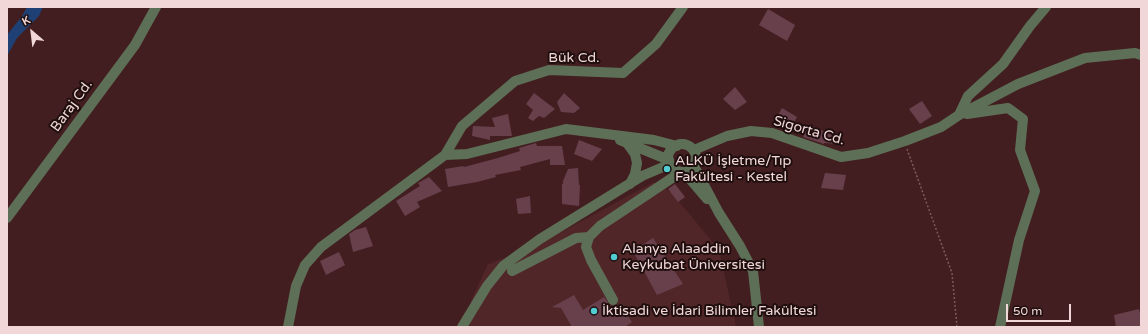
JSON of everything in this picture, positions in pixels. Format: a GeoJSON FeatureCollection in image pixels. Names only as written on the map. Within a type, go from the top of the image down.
{"type":"FeatureCollection","features":[{"type":"Feature","properties":{"kind":"street","name":"Baraj Cd."},"geometry":{"type":"LineString","coordinates":[[7,218],[135,45],[156,7]]}},
{"type":"Feature","properties":{"kind":"street","name":"Bük Cd."},"geometry":{"type":"LineString","coordinates":[[445,155],[462,126],[515,81],[549,70],[624,73],[656,44],[683,7]]}},
{"type":"Feature","properties":{"kind":"street"},"geometry":{"type":"LineString","coordinates":[[959,115],[968,96],[1003,64],[1030,26],[1046,7]]}},
{"type":"Feature","properties":{"kind":"street","name":"Sigorta Cd."},"geometry":{"type":"LineString","coordinates":[[694,150],[727,136],[751,131],[772,133],[841,157],[868,154],[941,127],[959,115],[1018,84],[1085,58],[1135,53],[1141,55]]}},
{"type":"Feature","properties":{"kind":"street"},"geometry":{"type":"LineString","coordinates":[[959,115],[1008,108],[1023,119],[1020,150],[1035,191],[1019,240],[1000,327]]}},
{"type":"Feature","properties":{"kind":"street"},"geometry":{"type":"LineString","coordinates":[[288,327],[296,286],[306,265],[321,247],[445,155],[467,154],[566,129],[607,134],[654,140],[677,146],[686,145],[694,150],[696,158],[694,166],[689,170],[675,167],[607,134]]}},
{"type":"Feature","properties":{"kind":"street"},"geometry":{"type":"LineString","coordinates":[[627,143],[635,154],[637,163],[635,174],[630,184]]}},
{"type":"Feature","properties":{"kind":"street"},"geometry":{"type":"LineString","coordinates":[[613,300],[591,260],[586,247],[589,237],[600,226],[675,176],[675,167],[670,152],[677,146]]}},
{"type":"Feature","properties":{"kind":"street"},"geometry":{"type":"LineString","coordinates":[[694,166],[719,213],[740,246],[753,271],[758,327]]}},
{"type":"Feature","properties":{"kind":"street"},"geometry":{"type":"LineString","coordinates":[[462,327],[487,286],[503,266],[540,239],[630,184],[656,170],[675,167]]}},
{"type":"Feature","properties":{"kind":"street"},"geometry":{"type":"LineString","coordinates":[[675,167],[719,213]]}},
{"type":"Feature","properties":{"kind":"street"},"geometry":{"type":"LineString","coordinates":[[512,271],[576,238],[589,237]]}},
{"type":"Feature","properties":{"kind":"path"},"geometry":{"type":"LineString","coordinates":[[905,141],[952,273],[957,327]]}},
{"type":"Feature","properties":{"kind":"shaded area","name":"Alanya Alaaddin Keykubat Üniversitesi"},"geometry":{"type":"Polygon","coordinates":[[[654,182],[672,193],[719,250],[736,327],[469,327],[471,301],[488,264],[530,249],[654,182]]]}},
{"type":"Feature","properties":{"kind":"water"},"geometry":{"type":"Polygon","coordinates":[[[27,7],[43,7],[39,16],[17,38],[7,56],[7,35],[27,7]]]}},
{"type":"Feature","properties":{"kind":"building"},"geometry":{"type":"Polygon","coordinates":[[[768,9],[795,25],[787,41],[759,25],[768,9]]]}},
{"type":"Feature","properties":{"kind":"building"},"geometry":{"type":"Polygon","coordinates":[[[735,87],[747,102],[735,110],[723,99],[735,87]]]}},
{"type":"Feature","properties":{"kind":"building"},"geometry":{"type":"Polygon","coordinates":[[[534,93],[555,109],[544,118],[539,116],[533,121],[528,118],[533,110],[526,104],[534,93]]]}},
{"type":"Feature","properties":{"kind":"building"},"geometry":{"type":"Polygon","coordinates":[[[564,93],[580,108],[574,113],[561,112],[557,102],[564,93]]]}},
{"type":"Feature","properties":{"kind":"building"},"geometry":{"type":"Polygon","coordinates":[[[922,101],[932,116],[920,124],[909,109],[922,101]]]}},
{"type":"Feature","properties":{"kind":"building"},"geometry":{"type":"Polygon","coordinates":[[[782,108],[797,117],[789,132],[773,124],[782,108]]]}},
{"type":"Feature","properties":{"kind":"building"},"geometry":{"type":"Polygon","coordinates":[[[508,114],[512,136],[490,136],[490,140],[472,136],[473,126],[495,127],[492,118],[508,114]]]}},
{"type":"Feature","properties":{"kind":"building"},"geometry":{"type":"Polygon","coordinates":[[[809,125],[828,133],[842,134],[841,144],[824,144],[803,137],[809,125]]]}},
{"type":"Feature","properties":{"kind":"building"},"geometry":{"type":"Polygon","coordinates":[[[579,140],[602,149],[592,161],[574,154],[579,140]]]}},
{"type":"Feature","properties":{"kind":"building"},"geometry":{"type":"Polygon","coordinates":[[[536,143],[537,146],[562,146],[565,165],[550,165],[550,159],[520,167],[521,170],[495,175],[496,177],[448,187],[445,169],[464,167],[498,158],[520,151],[519,148],[536,143]]]}},
{"type":"Feature","properties":{"kind":"building"},"geometry":{"type":"Polygon","coordinates":[[[578,168],[580,185],[579,206],[562,204],[562,184],[568,169],[578,168]]]}},
{"type":"Feature","properties":{"kind":"building"},"geometry":{"type":"Polygon","coordinates":[[[825,173],[846,175],[843,190],[821,188],[825,173]]]}},
{"type":"Feature","properties":{"kind":"building"},"geometry":{"type":"Polygon","coordinates":[[[429,177],[442,191],[417,202],[420,207],[405,216],[396,201],[420,186],[418,183],[429,177]]]}},
{"type":"Feature","properties":{"kind":"building"},"geometry":{"type":"Polygon","coordinates":[[[675,184],[685,197],[678,202],[668,189],[675,184]]]}},
{"type":"Feature","properties":{"kind":"building"},"geometry":{"type":"Polygon","coordinates":[[[530,196],[531,213],[518,214],[516,199],[530,196]]]}},
{"type":"Feature","properties":{"kind":"building"},"geometry":{"type":"Polygon","coordinates":[[[366,227],[373,246],[353,252],[349,234],[355,230],[366,227]]]}},
{"type":"Feature","properties":{"kind":"building"},"geometry":{"type":"Polygon","coordinates":[[[653,238],[683,284],[657,295],[633,251],[653,238]]]}},
{"type":"Feature","properties":{"kind":"building"},"geometry":{"type":"Polygon","coordinates":[[[339,252],[345,265],[326,275],[320,261],[339,252]]]}},
{"type":"Feature","properties":{"kind":"building","name":"İktisadi ve İdari Bilimler Fakültesi"},"geometry":{"type":"Polygon","coordinates":[[[574,295],[583,310],[604,297],[613,309],[620,305],[632,322],[625,327],[572,327],[561,308],[552,307],[574,295]]]}},
{"type":"Feature","properties":{"kind":"building"},"geometry":{"type":"Polygon","coordinates":[[[1139,309],[1141,327],[1116,327],[1114,315],[1139,309]]]}},
{"type":"Feature","properties":{"kind":"place","name":"ALKÜ İşletme/Tıp Fakültesi - Kestel"},"geometry":{"type":"Point","coordinates":[667,169]}},
{"type":"Feature","properties":{"kind":"place","name":"Alanya Alaaddin Keykubat Üniversitesi"},"geometry":{"type":"Point","coordinates":[614,257]}},
{"type":"Feature","properties":{"kind":"place","name":"İktisadi ve İdari Bilimler Fakültesi"},"geometry":{"type":"Point","coordinates":[594,311]}}]}
